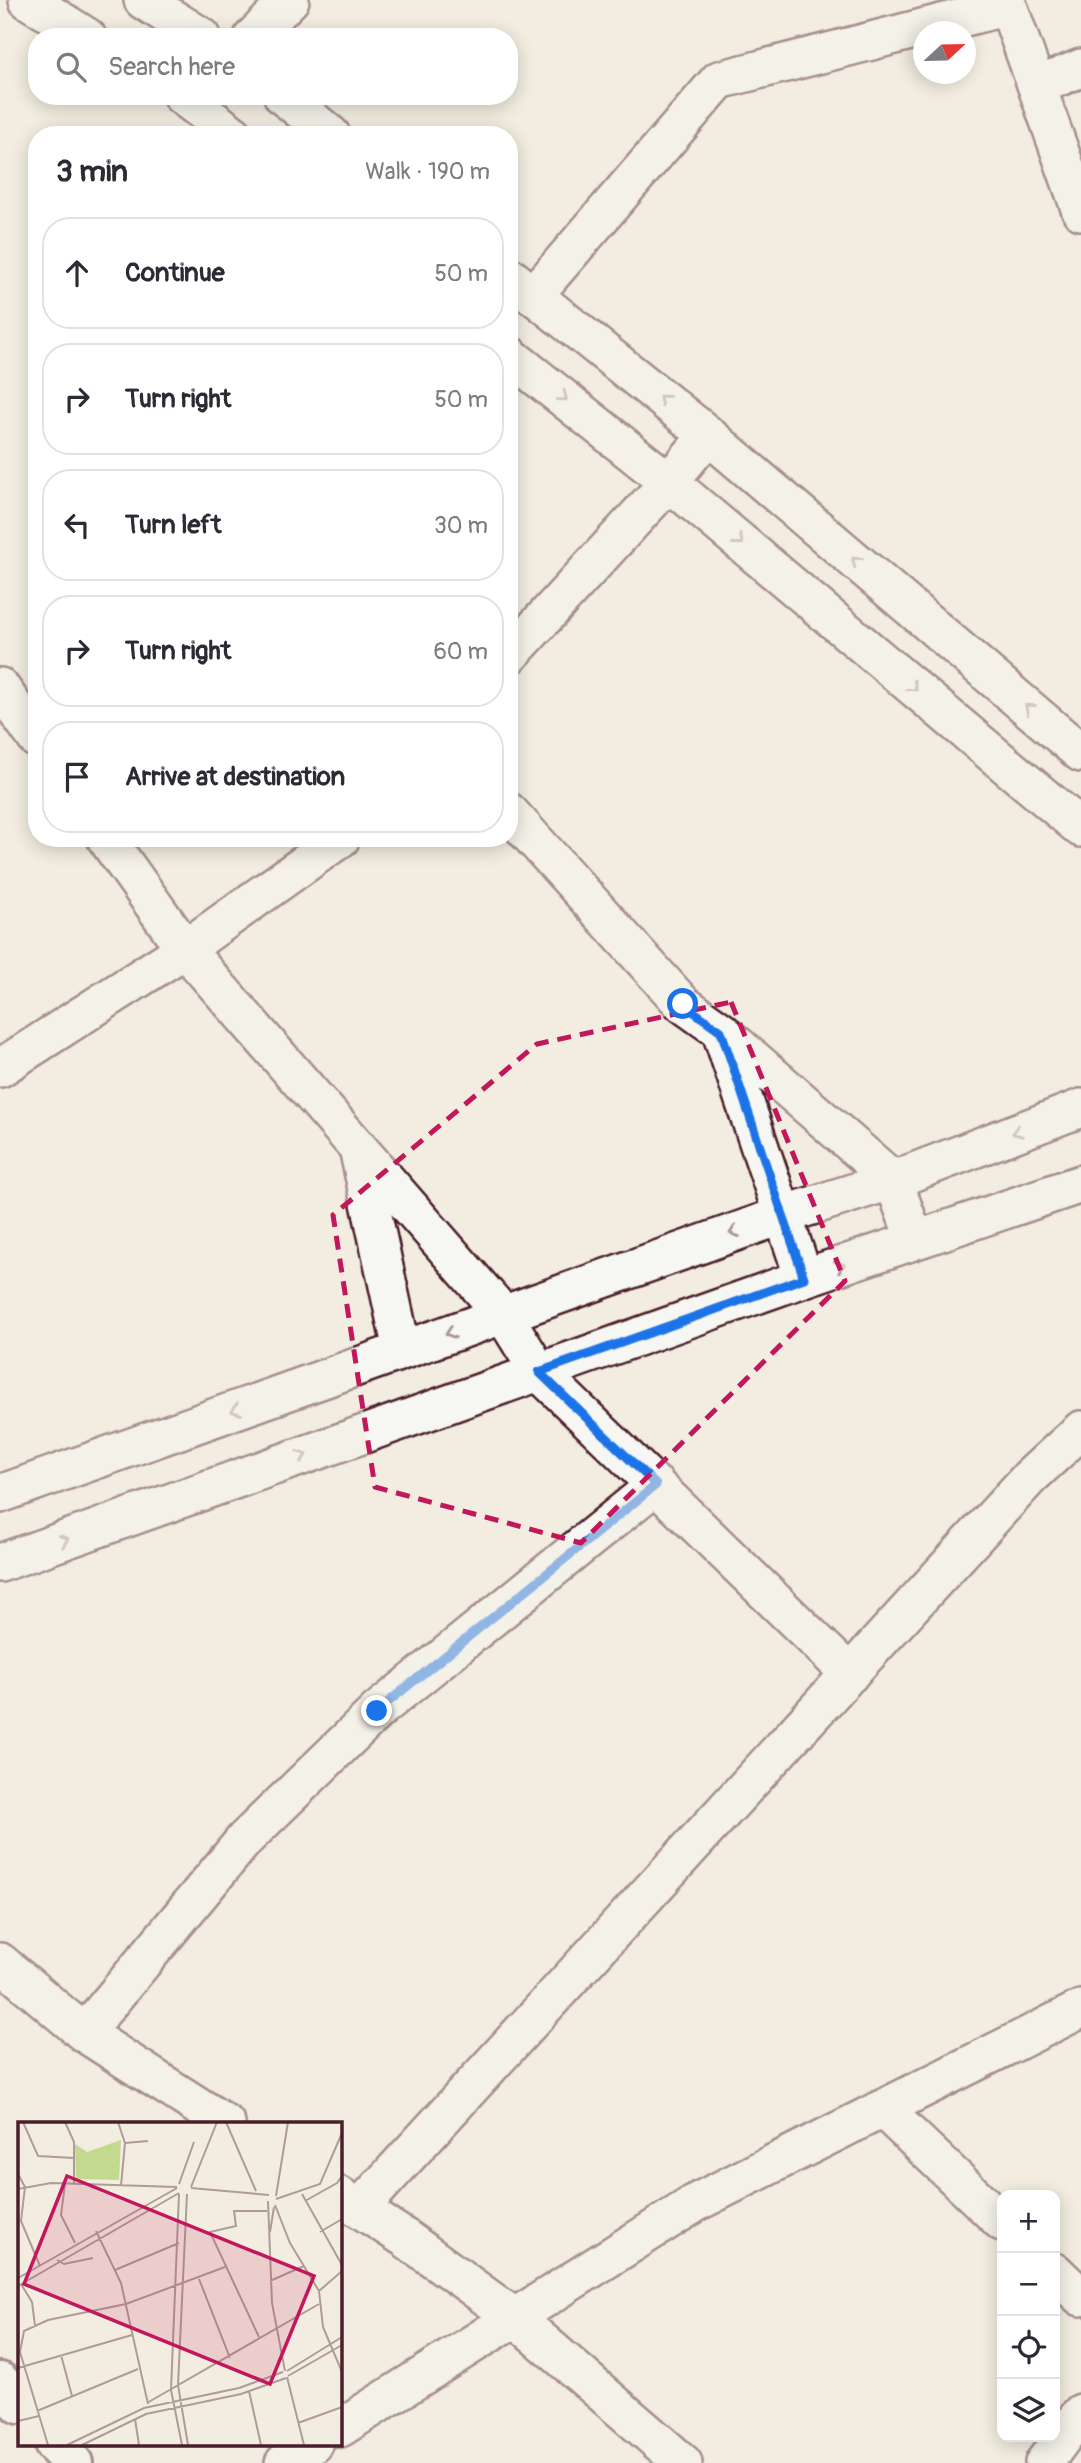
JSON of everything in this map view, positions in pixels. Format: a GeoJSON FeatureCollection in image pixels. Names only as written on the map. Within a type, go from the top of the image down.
{"type":"FeatureCollection","features":[{"type":"Feature","properties":{"kind":"main road"},"geometry":{"type":"LineString","coordinates":[[0,2382],[18,2403]]}},
{"type":"Feature","properties":{"kind":"main road"},"geometry":{"type":"LineString","coordinates":[[56,2446],[73,2463]]}},
{"type":"Feature","properties":{"kind":"street"},"geometry":{"type":"LineString","coordinates":[[28,0],[73,28]]}},
{"type":"Feature","properties":{"kind":"street"},"geometry":{"type":"LineString","coordinates":[[143,0],[188,28]]}},
{"type":"Feature","properties":{"kind":"street"},"geometry":{"type":"LineString","coordinates":[[262,28],[290,0]]}},
{"type":"Feature","properties":{"kind":"street"},"geometry":{"type":"LineString","coordinates":[[1081,211],[1007,3],[719,80],[521,286],[708,435],[1081,752]]}},
{"type":"Feature","properties":{"kind":"street"},"geometry":{"type":"LineString","coordinates":[[1037,86],[1081,68]]}},
{"type":"Feature","properties":{"kind":"street"},"geometry":{"type":"LineString","coordinates":[[201,105],[224,126]]}},
{"type":"Feature","properties":{"kind":"street"},"geometry":{"type":"LineString","coordinates":[[294,105],[320,126]]}},
{"type":"Feature","properties":{"kind":"street"},"geometry":{"type":"LineString","coordinates":[[518,362],[669,482],[1081,828]]}},
{"type":"Feature","properties":{"kind":"street"},"geometry":{"type":"LineString","coordinates":[[518,646],[669,482],[708,435]]}},
{"type":"Feature","properties":{"kind":"street"},"geometry":{"type":"LineString","coordinates":[[0,687],[28,726]]}},
{"type":"Feature","properties":{"kind":"street"},"geometry":{"type":"LineString","coordinates":[[518,821],[683,1004],[721,1031],[893,1180],[915,1240]]}},
{"type":"Feature","properties":{"kind":"street"},"geometry":{"type":"LineString","coordinates":[[112,847],[185,949],[503,1314],[539,1372],[850,1674]]}},
{"type":"Feature","properties":{"kind":"street"},"geometry":{"type":"LineString","coordinates":[[0,1068],[185,949],[328,847]]}},
{"type":"Feature","properties":{"kind":"street"},"geometry":{"type":"LineString","coordinates":[[721,1031],[804,1278]]}},
{"type":"Feature","properties":{"kind":"street"},"geometry":{"type":"LineString","coordinates":[[0,1494],[783,1215],[893,1180],[1081,1108]]}},
{"type":"Feature","properties":{"kind":"street"},"geometry":{"type":"LineString","coordinates":[[358,1147],[402,1350]]}},
{"type":"Feature","properties":{"kind":"street"},"geometry":{"type":"LineString","coordinates":[[0,1563],[804,1278],[1081,1184]]}},
{"type":"Feature","properties":{"kind":"street"},"geometry":{"type":"LineString","coordinates":[[683,2463],[514,2317],[405,2238],[350,2202],[850,1674],[1030,1477],[1081,1430]]}},
{"type":"Feature","properties":{"kind":"street"},"geometry":{"type":"LineString","coordinates":[[84,2033],[245,1839],[377,1711],[656,1485]]}},
{"type":"Feature","properties":{"kind":"street"},"geometry":{"type":"LineString","coordinates":[[0,1962],[84,2033],[224,2122]]}},
{"type":"Feature","properties":{"kind":"street"},"geometry":{"type":"LineString","coordinates":[[341,2427],[697,2202],[1081,2009]]}},
{"type":"Feature","properties":{"kind":"street"},"geometry":{"type":"LineString","coordinates":[[883,2109],[997,2217]]}},
{"type":"Feature","properties":{"kind":"street"},"geometry":{"type":"LineString","coordinates":[[1060,2277],[1081,2297]]}},
{"type":"Feature","properties":{"kind":"street"},"geometry":{"type":"LineString","coordinates":[[1044,2463],[1081,2413]]}},
{"type":"Feature","properties":{"kind":"street"},"geometry":{"type":"LineString","coordinates":[[284,2463],[311,2446]]}},
{"type":"Feature","properties":{"kind":"highlighted area"},"geometry":{"type":"Polygon","coordinates":[[[731,1002],[845,1281],[581,1543],[375,1487],[333,1215],[537,1044],[731,1002]]]}},
{"type":"Feature","properties":{"kind":"route"},"geometry":{"type":"LineString","coordinates":[[377,1711],[656,1485],[539,1372],[804,1278],[721,1031],[683,1004]]}}]}
